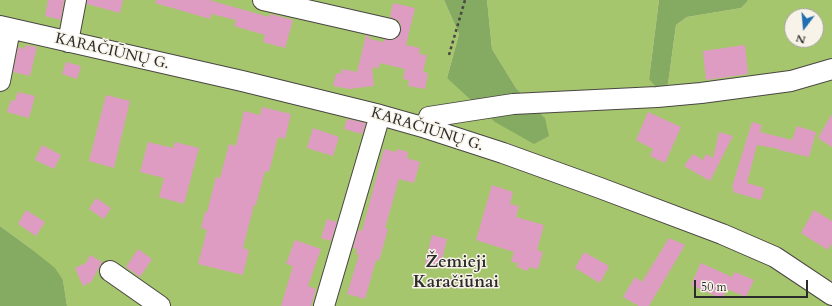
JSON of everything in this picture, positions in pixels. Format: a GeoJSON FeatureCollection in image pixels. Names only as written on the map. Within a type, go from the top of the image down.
{"type":"FeatureCollection","features":[{"type":"Feature","properties":{"kind":"street"},"geometry":{"type":"LineString","coordinates":[[68,42],[76,0]]}},
{"type":"Feature","properties":{"kind":"street"},"geometry":{"type":"LineString","coordinates":[[263,0],[390,29]]}},
{"type":"Feature","properties":{"kind":"street"},"geometry":{"type":"LineString","coordinates":[[0,81],[5,27]]}},
{"type":"Feature","properties":{"kind":"street","name":"KARAČIŪNŲ G."},"geometry":{"type":"LineString","coordinates":[[5,27],[242,81],[380,115],[426,128],[503,153],[722,234],[775,257],[832,295]]}},
{"type":"Feature","properties":{"kind":"street"},"geometry":{"type":"LineString","coordinates":[[426,128],[429,117],[498,106],[701,93],[791,81],[832,69]]}},
{"type":"Feature","properties":{"kind":"street"},"geometry":{"type":"LineString","coordinates":[[324,306],[380,115]]}},
{"type":"Feature","properties":{"kind":"street"},"geometry":{"type":"LineString","coordinates":[[110,272],[160,306]]}},
{"type":"Feature","properties":{"kind":"path"},"geometry":{"type":"LineString","coordinates":[[449,55],[465,0]]}},
{"type":"Feature","properties":{"kind":"green space"},"geometry":{"type":"Polygon","coordinates":[[[0,0],[444,0],[459,34],[447,78],[545,118],[516,88],[492,49],[487,0],[659,0],[649,79],[668,84],[676,25],[687,17],[741,8],[748,0],[832,0],[832,306],[67,306],[63,280],[30,248],[0,226],[0,0]]]}},
{"type":"Feature","properties":{"kind":"green space"},"geometry":{"type":"Polygon","coordinates":[[[444,0],[487,0],[492,49],[516,88],[545,118],[549,136],[534,144],[495,122],[447,78],[459,34],[444,0]]]}},
{"type":"Feature","properties":{"kind":"green space"},"geometry":{"type":"Polygon","coordinates":[[[659,0],[748,0],[741,8],[687,17],[676,25],[668,84],[657,88],[649,79],[659,0]]]}},
{"type":"Feature","properties":{"kind":"green space"},"geometry":{"type":"Polygon","coordinates":[[[0,226],[55,268],[63,280],[67,306],[0,306],[0,226]]]}},
{"type":"Feature","properties":{"kind":"building"},"geometry":{"type":"Polygon","coordinates":[[[48,0],[64,0],[61,20],[45,16],[48,0]]]}},
{"type":"Feature","properties":{"kind":"building"},"geometry":{"type":"Polygon","coordinates":[[[87,0],[123,0],[120,13],[87,4],[87,0]]]}},
{"type":"Feature","properties":{"kind":"building"},"geometry":{"type":"Polygon","coordinates":[[[156,0],[209,0],[269,17],[270,14],[293,20],[285,48],[263,42],[265,35],[234,26],[236,20],[211,14],[210,19],[155,3],[156,0]]]}},
{"type":"Feature","properties":{"kind":"building"},"geometry":{"type":"Polygon","coordinates":[[[393,3],[415,8],[406,45],[420,48],[419,54],[427,55],[423,72],[428,73],[425,89],[408,86],[409,80],[403,79],[405,69],[380,63],[378,69],[372,67],[374,86],[349,89],[333,86],[336,73],[341,74],[342,69],[357,72],[366,35],[369,36],[370,41],[370,39],[384,42],[384,39],[393,40],[399,36],[401,25],[398,20],[390,17],[393,3]]]}},
{"type":"Feature","properties":{"kind":"building"},"geometry":{"type":"Polygon","coordinates":[[[25,45],[37,47],[30,76],[13,72],[18,47],[25,49],[25,45]]]}},
{"type":"Feature","properties":{"kind":"building"},"geometry":{"type":"Polygon","coordinates":[[[745,45],[748,74],[706,80],[703,51],[745,45]]]}},
{"type":"Feature","properties":{"kind":"building"},"geometry":{"type":"Polygon","coordinates":[[[66,62],[81,66],[77,79],[62,74],[66,62]]]}},
{"type":"Feature","properties":{"kind":"building"},"geometry":{"type":"Polygon","coordinates":[[[18,92],[35,96],[29,118],[7,112],[11,100],[15,101],[18,92]]]}},
{"type":"Feature","properties":{"kind":"building"},"geometry":{"type":"Polygon","coordinates":[[[106,95],[130,101],[114,168],[89,161],[106,95]]]}},
{"type":"Feature","properties":{"kind":"building"},"geometry":{"type":"Polygon","coordinates":[[[262,107],[291,114],[285,139],[278,137],[269,172],[265,171],[256,205],[254,205],[243,248],[249,250],[243,275],[198,264],[207,230],[201,228],[205,212],[207,212],[216,177],[220,178],[229,144],[236,146],[244,111],[260,115],[262,107]]]}},
{"type":"Feature","properties":{"kind":"building"},"geometry":{"type":"Polygon","coordinates":[[[648,112],[681,127],[665,163],[650,156],[653,149],[636,140],[648,112]]]}},
{"type":"Feature","properties":{"kind":"building"},"geometry":{"type":"Polygon","coordinates":[[[832,114],[832,147],[818,138],[832,114]]]}},
{"type":"Feature","properties":{"kind":"building"},"geometry":{"type":"Polygon","coordinates":[[[347,119],[366,123],[362,134],[344,129],[347,119]]]}},
{"type":"Feature","properties":{"kind":"building"},"geometry":{"type":"Polygon","coordinates":[[[752,122],[762,125],[760,132],[792,140],[797,126],[816,132],[809,157],[757,145],[747,183],[764,188],[761,200],[733,192],[734,189],[732,187],[752,122]]]}},
{"type":"Feature","properties":{"kind":"building"},"geometry":{"type":"Polygon","coordinates":[[[313,128],[339,137],[333,156],[307,148],[313,128]]]}},
{"type":"Feature","properties":{"kind":"building"},"geometry":{"type":"Polygon","coordinates":[[[719,132],[733,136],[710,181],[684,166],[693,154],[703,160],[706,154],[713,158],[719,132]]]}},
{"type":"Feature","properties":{"kind":"building"},"geometry":{"type":"Polygon","coordinates":[[[148,142],[173,148],[175,142],[199,148],[184,204],[159,197],[164,178],[140,172],[148,142]]]}},
{"type":"Feature","properties":{"kind":"building"},"geometry":{"type":"Polygon","coordinates":[[[42,145],[61,155],[54,169],[35,160],[42,145]]]}},
{"type":"Feature","properties":{"kind":"building"},"geometry":{"type":"Polygon","coordinates":[[[384,149],[396,152],[397,149],[408,152],[407,158],[420,162],[414,183],[399,179],[385,228],[388,229],[379,261],[376,260],[365,299],[347,294],[359,255],[356,254],[357,249],[353,248],[358,230],[362,231],[384,149]]]}},
{"type":"Feature","properties":{"kind":"building"},"geometry":{"type":"Polygon","coordinates":[[[492,185],[513,192],[510,204],[519,206],[516,217],[544,225],[537,250],[543,252],[538,269],[529,267],[528,271],[517,267],[518,263],[511,262],[514,252],[476,240],[492,185]]]}},
{"type":"Feature","properties":{"kind":"building"},"geometry":{"type":"Polygon","coordinates":[[[96,198],[111,208],[104,219],[89,209],[96,198]]]}},
{"type":"Feature","properties":{"kind":"building"},"geometry":{"type":"Polygon","coordinates":[[[26,210],[45,222],[36,236],[18,224],[26,210]]]}},
{"type":"Feature","properties":{"kind":"building"},"geometry":{"type":"Polygon","coordinates":[[[814,210],[832,221],[832,243],[828,250],[801,233],[814,210]]]}},
{"type":"Feature","properties":{"kind":"building"},"geometry":{"type":"Polygon","coordinates":[[[327,219],[337,222],[331,241],[321,238],[327,219]]]}},
{"type":"Feature","properties":{"kind":"building"},"geometry":{"type":"Polygon","coordinates":[[[432,235],[447,239],[440,267],[425,263],[432,235]]]}},
{"type":"Feature","properties":{"kind":"building"},"geometry":{"type":"Polygon","coordinates":[[[669,238],[685,245],[649,306],[639,306],[623,297],[635,277],[642,282],[669,238]]]}},
{"type":"Feature","properties":{"kind":"building"},"geometry":{"type":"Polygon","coordinates":[[[295,240],[321,249],[308,286],[316,289],[311,306],[281,306],[293,266],[286,264],[295,240]]]}},
{"type":"Feature","properties":{"kind":"building"},"geometry":{"type":"Polygon","coordinates":[[[138,249],[152,259],[140,277],[126,267],[138,249]]]}},
{"type":"Feature","properties":{"kind":"building"},"geometry":{"type":"Polygon","coordinates":[[[584,252],[609,266],[600,283],[575,268],[584,252]]]}},
{"type":"Feature","properties":{"kind":"building"},"geometry":{"type":"Polygon","coordinates":[[[90,255],[102,262],[91,282],[83,286],[75,268],[86,263],[90,255]]]}},
{"type":"Feature","properties":{"kind":"building"},"geometry":{"type":"Polygon","coordinates":[[[701,263],[732,277],[735,272],[754,280],[746,297],[727,289],[722,299],[691,285],[701,263]]]}},
{"type":"Feature","properties":{"kind":"district","name":"Žemieji Karačiūnai"},"geometry":{"type":"Point","coordinates":[456,273]}}]}
